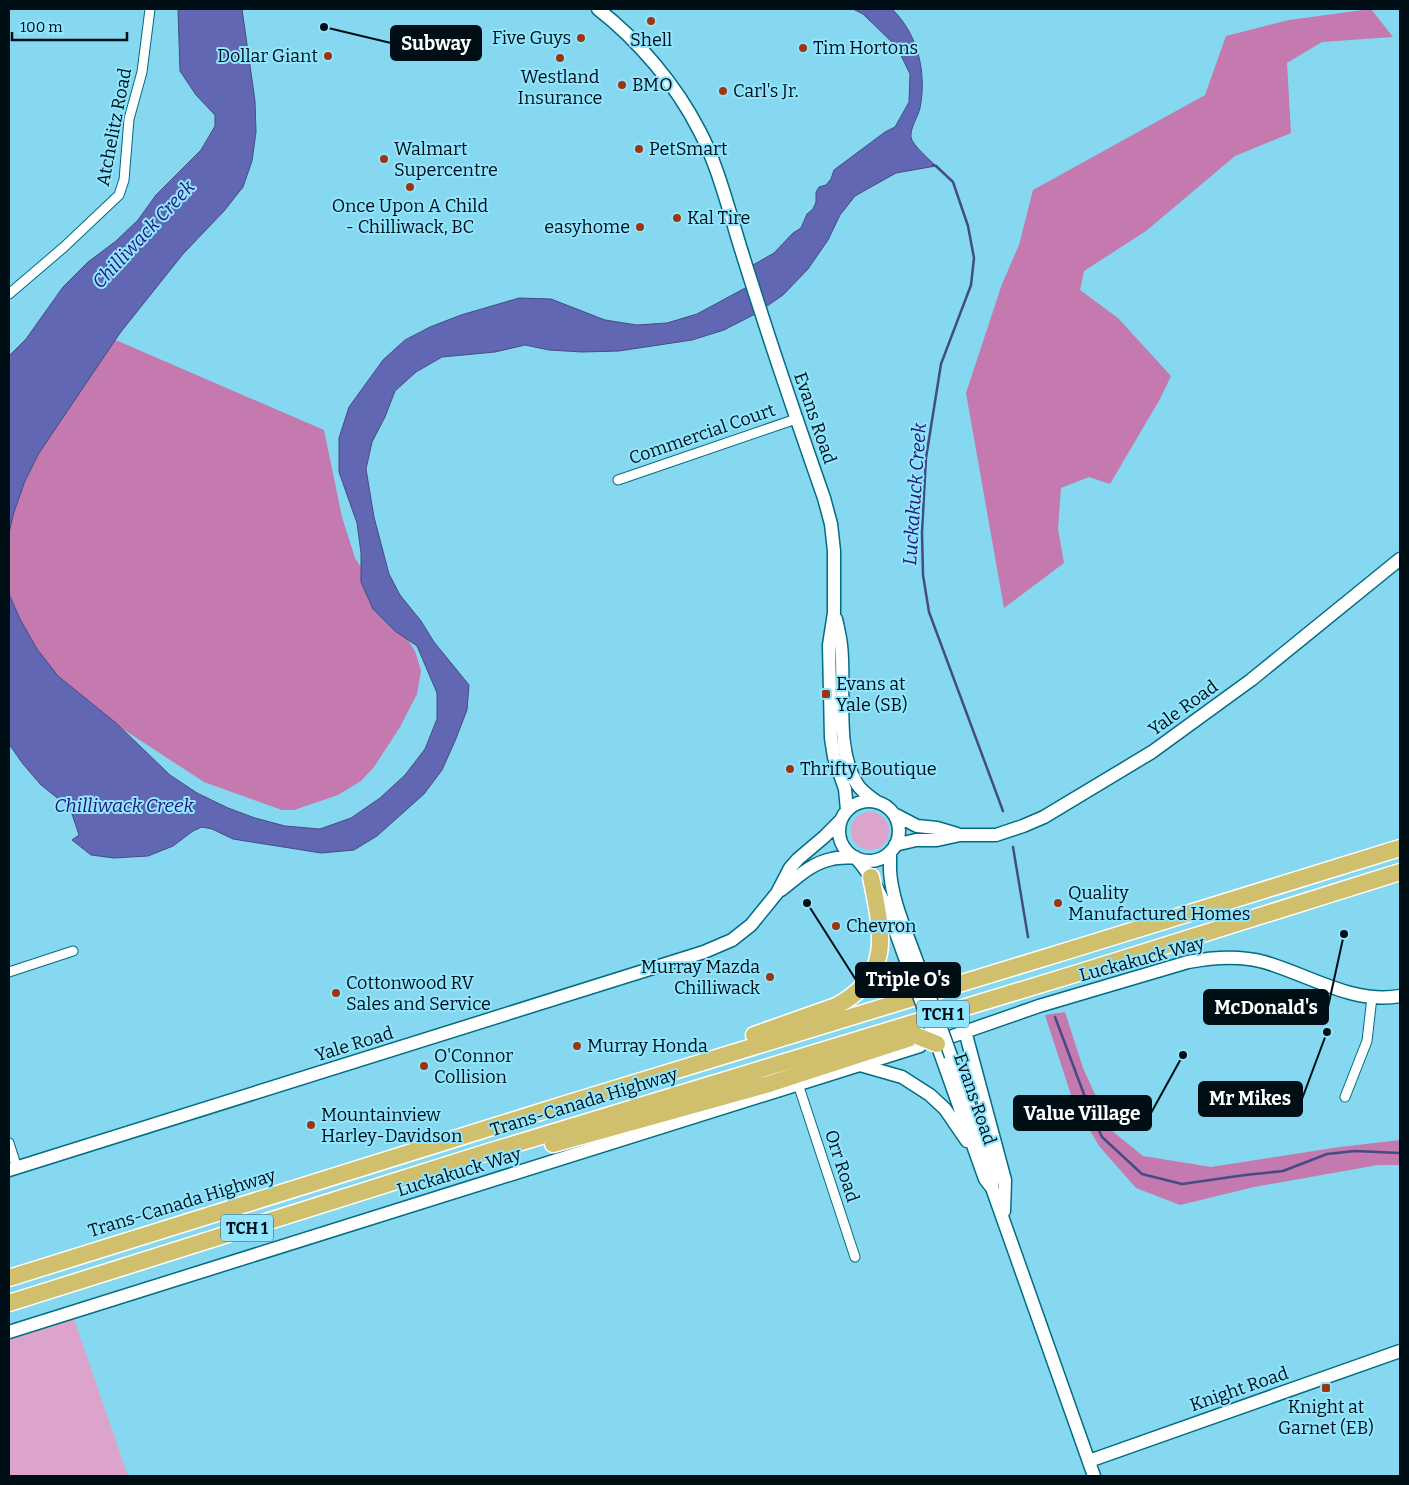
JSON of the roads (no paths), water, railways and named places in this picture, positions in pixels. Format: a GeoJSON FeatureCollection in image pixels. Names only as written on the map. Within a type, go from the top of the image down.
{"type":"FeatureCollection","features":[{"type":"Feature","properties":{"kind":"highway","name":"Trans-Canada Highway"},"geometry":{"type":"LineString","coordinates":[[9,1278],[569,1103],[1400,848]]}},
{"type":"Feature","properties":{"kind":"highway","name":"Trans-Canada Highway"},"geometry":{"type":"LineString","coordinates":[[9,1303],[485,1153],[1078,973],[1400,872]]}},
{"type":"Feature","properties":{"kind":"highway"},"geometry":{"type":"LineString","coordinates":[[569,1103],[827,1010],[848,1000],[872,976],[879,954],[881,943],[880,928],[871,877]]}},
{"type":"Feature","properties":{"kind":"highway"},"geometry":{"type":"LineString","coordinates":[[485,1153],[513,1155],[769,1084],[934,1042]]}},
{"type":"Feature","properties":{"kind":"street","name":"Atchelitz Road"},"geometry":{"type":"LineString","coordinates":[[9,294],[64,248],[119,195],[124,180],[129,119],[142,72],[150,9]]}},
{"type":"Feature","properties":{"kind":"street","name":"Evans Road"},"geometry":{"type":"LineString","coordinates":[[598,9],[624,31],[644,52],[686,107],[700,131],[721,183],[764,322],[824,498],[831,524],[834,551],[834,613],[829,645],[831,738],[834,757],[845,789],[847,810]]}},
{"type":"Feature","properties":{"kind":"street","name":"Commercial Court"},"geometry":{"type":"LineString","coordinates":[[618,480],[796,419]]}},
{"type":"Feature","properties":{"kind":"street","name":"Yale Road"},"geometry":{"type":"LineString","coordinates":[[893,848],[916,840],[937,840],[960,835],[996,835],[1023,826],[1044,816],[1152,752],[1251,680],[1400,559]]}},
{"type":"Feature","properties":{"kind":"street","name":"Evans Road"},"geometry":{"type":"LineString","coordinates":[[834,613],[841,644],[845,754],[858,785],[877,802]]}},
{"type":"Feature","properties":{"kind":"street"},"geometry":{"type":"LineString","coordinates":[[869,800],[877,802],[886,806],[894,814],[897,821],[899,829],[893,848],[883,857],[875,860],[856,858],[848,853],[843,846],[839,830],[840,821],[847,810],[853,805],[869,800]]}},
{"type":"Feature","properties":{"kind":"street","name":"Yale Road"},"geometry":{"type":"LineString","coordinates":[[894,814],[917,826],[937,828],[960,835]]}},
{"type":"Feature","properties":{"kind":"street","name":"Yale Road"},"geometry":{"type":"LineString","coordinates":[[13,1169],[704,952],[732,940],[751,925],[777,893],[790,868],[840,821]]}},
{"type":"Feature","properties":{"kind":"street","name":"Evans Road"},"geometry":{"type":"LineString","coordinates":[[893,848],[890,872],[892,886],[934,1042],[985,1179],[992,1188],[1094,1476]]}},
{"type":"Feature","properties":{"kind":"street","name":"Evans Road"},"geometry":{"type":"LineString","coordinates":[[856,858],[871,877],[912,964]]}},
{"type":"Feature","properties":{"kind":"street","name":"Yale Road"},"geometry":{"type":"LineString","coordinates":[[777,893],[818,863],[833,859],[856,858]]}},
{"type":"Feature","properties":{"kind":"street"},"geometry":{"type":"LineString","coordinates":[[9,972],[73,951]]}},
{"type":"Feature","properties":{"kind":"street","name":"Luckakuck Way"},"geometry":{"type":"LineString","coordinates":[[1003,1219],[1005,1180],[959,1034],[1039,1006],[1188,962],[1214,957],[1239,957],[1264,962],[1343,991],[1372,997],[1400,996]]}},
{"type":"Feature","properties":{"kind":"street"},"geometry":{"type":"LineString","coordinates":[[1344,1097],[1367,1041],[1372,997]]}},
{"type":"Feature","properties":{"kind":"street","name":"Evans Road"},"geometry":{"type":"LineString","coordinates":[[934,1042],[994,1174],[992,1188]]}},
{"type":"Feature","properties":{"kind":"street","name":"Luckakuck Way"},"geometry":{"type":"LineString","coordinates":[[9,1332],[934,1042]]}},
{"type":"Feature","properties":{"kind":"street"},"geometry":{"type":"LineString","coordinates":[[897,1053],[902,1077]]}},
{"type":"Feature","properties":{"kind":"street"},"geometry":{"type":"LineString","coordinates":[[860,1065],[902,1077],[930,1095],[945,1109],[976,1153]]}},
{"type":"Feature","properties":{"kind":"street","name":"Orr Road"},"geometry":{"type":"LineString","coordinates":[[798,1084],[856,1257]]}},
{"type":"Feature","properties":{"kind":"street"},"geometry":{"type":"LineString","coordinates":[[9,1143],[13,1169]]}},
{"type":"Feature","properties":{"kind":"street","name":"Knight Road"},"geometry":{"type":"LineString","coordinates":[[1089,1460],[1400,1351]]}},
{"type":"Feature","properties":{"kind":"water","name":"Chilliwack Creek"},"geometry":{"type":"Polygon","coordinates":[[[178,9],[242,9],[255,101],[256,132],[252,161],[243,187],[224,211],[183,254],[120,333],[39,453],[25,481],[9,533],[9,356],[26,339],[63,287],[88,262],[116,241],[138,220],[156,195],[201,150],[215,126],[215,115],[196,95],[180,71],[178,9]]]}},
{"type":"Feature","properties":{"kind":"water","name":"Chilliwack Creek"},"geometry":{"type":"Polygon","coordinates":[[[853,9],[892,9],[908,30],[918,55],[922,81],[920,108],[911,137],[918,148],[936,166],[896,173],[855,196],[840,215],[828,240],[808,269],[783,295],[757,313],[724,330],[692,340],[619,351],[582,352],[549,350],[525,345],[495,352],[442,357],[416,372],[395,391],[385,417],[372,442],[366,469],[374,517],[389,574],[400,595],[421,621],[434,642],[469,685],[467,710],[455,741],[442,770],[424,794],[377,836],[354,850],[321,853],[233,839],[212,829],[202,827],[193,831],[173,846],[148,856],[114,858],[91,855],[72,840],[79,835],[70,808],[41,785],[9,744],[9,594],[20,619],[37,649],[58,676],[116,723],[170,775],[197,793],[228,808],[255,818],[285,826],[320,829],[351,818],[380,798],[405,775],[425,749],[437,719],[437,693],[417,646],[395,631],[373,609],[361,582],[361,553],[357,523],[339,472],[339,438],[349,407],[383,360],[405,340],[430,327],[461,315],[519,298],[551,299],[605,320],[637,325],[667,323],[697,314],[747,287],[749,271],[753,265],[774,253],[793,233],[801,228],[807,214],[813,209],[816,202],[816,192],[819,187],[826,185],[831,179],[834,170],[885,132],[895,127],[909,102],[910,74],[897,47],[863,14],[853,9]]]}},
{"type":"Feature","properties":{"kind":"waterway","name":"Luckakuck Creek"},"geometry":{"type":"LineString","coordinates":[[933,165],[953,182],[968,226],[974,258],[971,285],[941,364],[926,458],[922,532],[923,575],[929,612],[1003,811]]}},
{"type":"Feature","properties":{"kind":"waterway","name":"Luckakuck Creek"},"geometry":{"type":"LineString","coordinates":[[1013,847],[1028,937]]}},
{"type":"Feature","properties":{"kind":"waterway","name":"Luckakuck Creek"},"geometry":{"type":"LineString","coordinates":[[1055,1017],[1102,1137],[1142,1174],[1182,1184],[1283,1171],[1327,1154],[1355,1151],[1400,1153]]}},
{"type":"Feature","properties":{"kind":"place","name":"Shell"},"geometry":{"type":"Point","coordinates":[651,21]}},
{"type":"Feature","properties":{"kind":"place","name":"Subway"},"geometry":{"type":"Point","coordinates":[324,27]}},
{"type":"Feature","properties":{"kind":"place","name":"Five Guys"},"geometry":{"type":"Point","coordinates":[581,38]}},
{"type":"Feature","properties":{"kind":"place","name":"Tim Hortons"},"geometry":{"type":"Point","coordinates":[803,48]}},
{"type":"Feature","properties":{"kind":"place","name":"Dollar Giant"},"geometry":{"type":"Point","coordinates":[328,56]}},
{"type":"Feature","properties":{"kind":"place","name":"Westland Insurance"},"geometry":{"type":"Point","coordinates":[560,58]}},
{"type":"Feature","properties":{"kind":"place","name":"BMO"},"geometry":{"type":"Point","coordinates":[622,85]}},
{"type":"Feature","properties":{"kind":"place","name":"Carl's Jr."},"geometry":{"type":"Point","coordinates":[723,91]}},
{"type":"Feature","properties":{"kind":"place","name":"PetSmart"},"geometry":{"type":"Point","coordinates":[639,149]}},
{"type":"Feature","properties":{"kind":"place","name":"Walmart Supercentre"},"geometry":{"type":"Point","coordinates":[384,159]}},
{"type":"Feature","properties":{"kind":"place","name":"Once Upon A Child - Chilliwack, BC"},"geometry":{"type":"Point","coordinates":[410,187]}},
{"type":"Feature","properties":{"kind":"place","name":"Kal Tire"},"geometry":{"type":"Point","coordinates":[677,218]}},
{"type":"Feature","properties":{"kind":"place","name":"easyhome"},"geometry":{"type":"Point","coordinates":[640,227]}},
{"type":"Feature","properties":{"kind":"place","name":"Evans at Yale (SB)"},"geometry":{"type":"Point","coordinates":[826,694]}},
{"type":"Feature","properties":{"kind":"place","name":"Thrifty Boutique"},"geometry":{"type":"Point","coordinates":[790,769]}},
{"type":"Feature","properties":{"kind":"place","name":"Triple O's"},"geometry":{"type":"Point","coordinates":[807,903]}},
{"type":"Feature","properties":{"kind":"place","name":"Quality Manufactured Homes"},"geometry":{"type":"Point","coordinates":[1058,903]}},
{"type":"Feature","properties":{"kind":"place","name":"Chevron"},"geometry":{"type":"Point","coordinates":[836,926]}},
{"type":"Feature","properties":{"kind":"place","name":"McDonald's"},"geometry":{"type":"Point","coordinates":[1344,934]}},
{"type":"Feature","properties":{"kind":"place","name":"Murray Mazda Chilliwack"},"geometry":{"type":"Point","coordinates":[770,977]}},
{"type":"Feature","properties":{"kind":"place","name":"Cottonwood RV Sales and Service"},"geometry":{"type":"Point","coordinates":[336,993]}},
{"type":"Feature","properties":{"kind":"place","name":"Mr Mikes"},"geometry":{"type":"Point","coordinates":[1327,1032]}},
{"type":"Feature","properties":{"kind":"place","name":"Murray Honda"},"geometry":{"type":"Point","coordinates":[577,1046]}},
{"type":"Feature","properties":{"kind":"place","name":"Value Village"},"geometry":{"type":"Point","coordinates":[1183,1055]}},
{"type":"Feature","properties":{"kind":"place","name":"O'Connor Collision"},"geometry":{"type":"Point","coordinates":[424,1066]}},
{"type":"Feature","properties":{"kind":"place","name":"Mountainview Harley-Davidson"},"geometry":{"type":"Point","coordinates":[311,1125]}},
{"type":"Feature","properties":{"kind":"place","name":"Knight at Garnet (EB)"},"geometry":{"type":"Point","coordinates":[1326,1388]}}]}
